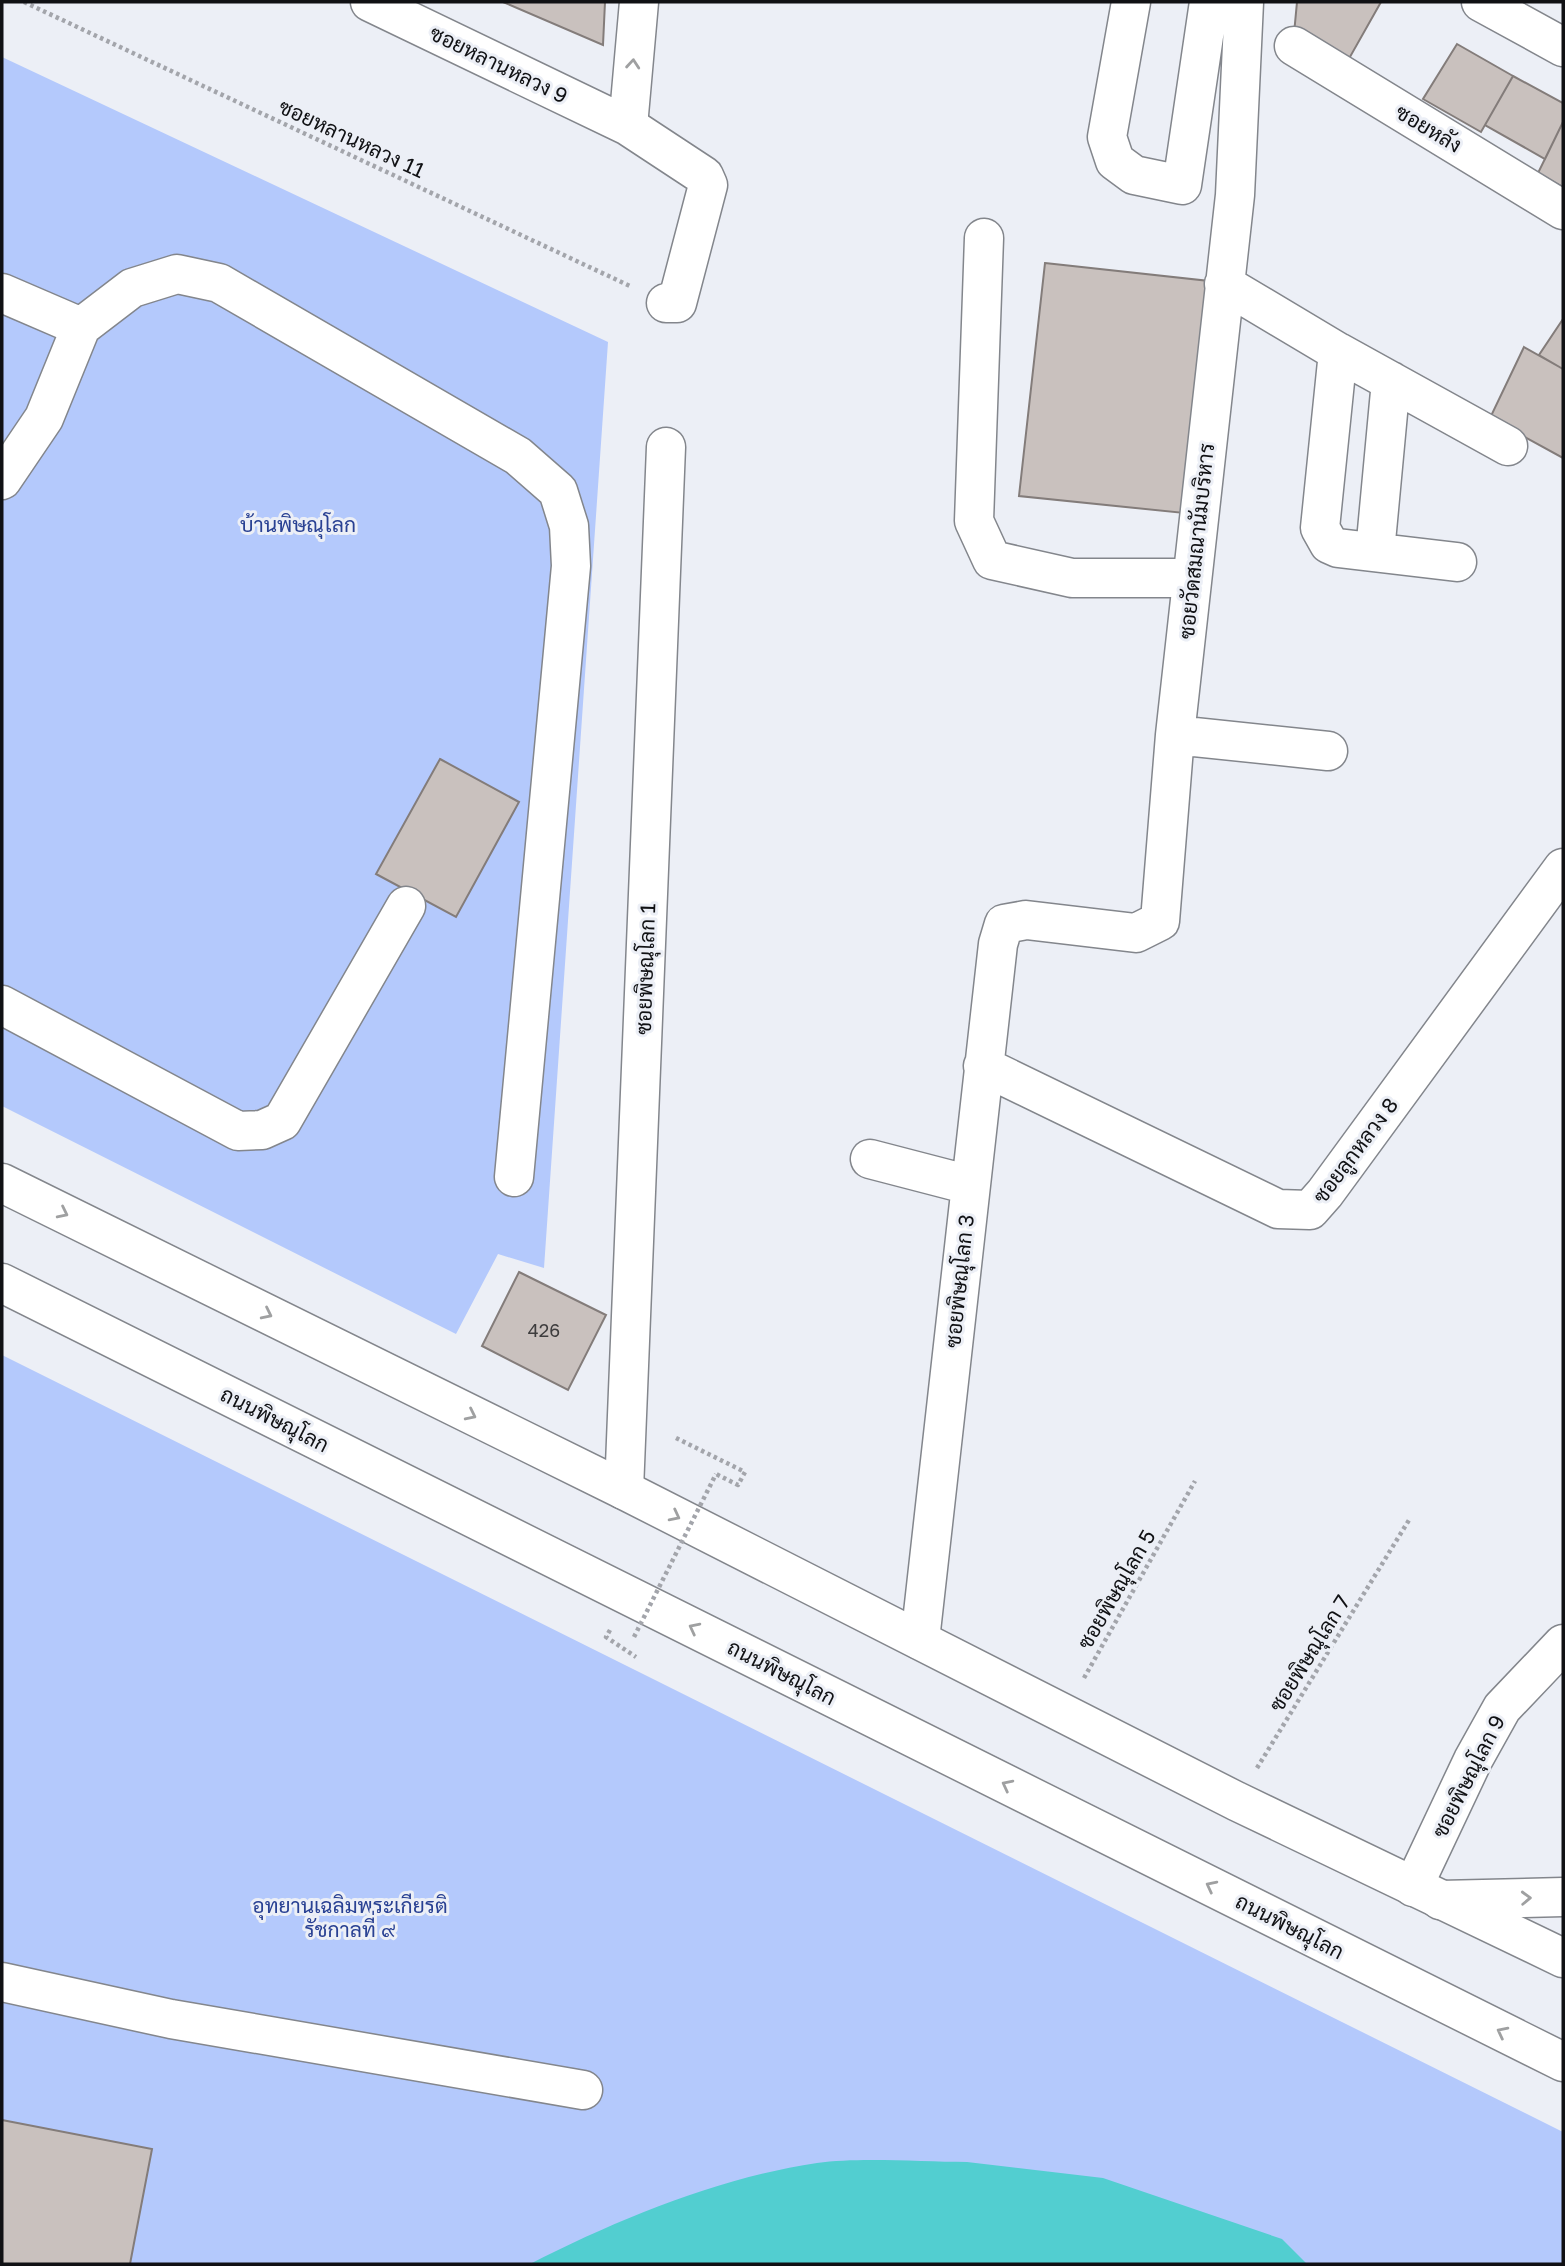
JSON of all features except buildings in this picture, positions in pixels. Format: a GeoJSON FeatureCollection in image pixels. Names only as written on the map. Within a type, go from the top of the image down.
{"type":"FeatureCollection","features":[{"type":"Feature","properties":{"kind":"street","name":"ซอยหลานหลวง 9"},"geometry":{"type":"LineString","coordinates":[[370,2],[628,126],[696,170],[708,185],[677,303],[666,303]]}},
{"type":"Feature","properties":{"kind":"street"},"geometry":{"type":"LineString","coordinates":[[628,126],[639,2]]}},
{"type":"Feature","properties":{"kind":"street"},"geometry":{"type":"LineString","coordinates":[[1131,2],[1107,137],[1115,161],[1134,175],[1182,185],[1209,2]]}},
{"type":"Feature","properties":{"kind":"street","name":"ซอยวัดสมณานัมบริหาร"},"geometry":{"type":"LineString","coordinates":[[1004,924],[1026,920],[1136,933],[1160,921],[1175,735],[1235,195],[1244,2]]}},
{"type":"Feature","properties":{"kind":"street"},"geometry":{"type":"LineString","coordinates":[[1481,2],[1563,47]]}},
{"type":"Feature","properties":{"kind":"street","name":"ซอยหลัง"},"geometry":{"type":"LineString","coordinates":[[1294,46],[1563,210]]}},
{"type":"Feature","properties":{"kind":"street"},"geometry":{"type":"LineString","coordinates":[[984,238],[974,521],[992,560],[1073,578],[1192,578]]}},
{"type":"Feature","properties":{"kind":"street"},"geometry":{"type":"LineString","coordinates":[[2,479],[44,418],[81,327],[132,288],[177,274],[219,283],[518,456],[558,491],[569,526],[571,566],[514,1177]]}},
{"type":"Feature","properties":{"kind":"street"},"geometry":{"type":"LineString","coordinates":[[1224,284],[1338,352],[1508,446]]}},
{"type":"Feature","properties":{"kind":"street"},"geometry":{"type":"LineString","coordinates":[[2,293],[81,327]]}},
{"type":"Feature","properties":{"kind":"street"},"geometry":{"type":"LineString","coordinates":[[1338,352],[1320,528],[1329,544],[1338,548],[1457,562]]}},
{"type":"Feature","properties":{"kind":"street"},"geometry":{"type":"LineString","coordinates":[[1376,552],[1391,381]]}},
{"type":"Feature","properties":{"kind":"street","name":"ซอยพิษณุโลก 1"},"geometry":{"type":"LineString","coordinates":[[624,1490],[666,447]]}},
{"type":"Feature","properties":{"kind":"street"},"geometry":{"type":"LineString","coordinates":[[1175,735],[1328,751]]}},
{"type":"Feature","properties":{"kind":"street","name":"ซอยลูกหลวง 8"},"geometry":{"type":"LineString","coordinates":[[983,1066],[1278,1209],[1310,1210],[1563,868]]}},
{"type":"Feature","properties":{"kind":"street"},"geometry":{"type":"LineString","coordinates":[[2,1005],[237,1131],[262,1130],[282,1121],[406,906]]}},
{"type":"Feature","properties":{"kind":"street","name":"ซอยพิษณุโลก 3"},"geometry":{"type":"LineString","coordinates":[[920,1640],[983,1066],[998,944],[1004,924]]}},
{"type":"Feature","properties":{"kind":"street"},"geometry":{"type":"LineString","coordinates":[[870,1159],[970,1185]]}},
{"type":"Feature","properties":{"kind":"street"},"geometry":{"type":"LineString","coordinates":[[2,1183],[624,1490],[1236,1801],[1563,1958]]}},
{"type":"Feature","properties":{"kind":"street","name":"ถนนพิษณุโลก"},"geometry":{"type":"LineString","coordinates":[[2,1283],[1563,2062]]}},
{"type":"Feature","properties":{"kind":"street","name":"ซอยพิษณุโลก 9"},"geometry":{"type":"LineString","coordinates":[[1427,1894],[1473,1760],[1502,1708],[1563,1644]]}},
{"type":"Feature","properties":{"kind":"street"},"geometry":{"type":"LineString","coordinates":[[1427,1894],[1563,1897]]}},
{"type":"Feature","properties":{"kind":"street"},"geometry":{"type":"LineString","coordinates":[[2,1982],[171,2019],[583,2090]]}},
{"type":"Feature","properties":{"kind":"path","name":"ซอยหลานหลวง 11"},"geometry":{"type":"LineString","coordinates":[[24,2],[666,303]]}},
{"type":"Feature","properties":{"kind":"path"},"geometry":{"type":"LineString","coordinates":[[634,1637],[716,1474],[738,1485],[745,1472],[676,1438]]}},
{"type":"Feature","properties":{"kind":"path","name":"ซอยพิษณุโลก 5"},"geometry":{"type":"LineString","coordinates":[[1065,1712],[1195,1482]]}},
{"type":"Feature","properties":{"kind":"path","name":"ซอยพิษณุโลก 7"},"geometry":{"type":"LineString","coordinates":[[1236,1801],[1409,1520]]}},
{"type":"Feature","properties":{"kind":"green space","name":"บ้านพิษณุโลก"},"geometry":{"type":"Polygon","coordinates":[[[2,57],[608,342],[544,1268],[498,1254],[456,1334],[2,1106],[2,57]]]}},
{"type":"Feature","properties":{"kind":"green space","name":"อุทยานเฉลิมพระเกียรติ รัชกาลที่ ๙"},"geometry":{"type":"Polygon","coordinates":[[[2,1355],[1563,2132],[1563,2264],[2,2264],[2,1355]]]}},
{"type":"Feature","properties":{"kind":"shaded area"},"geometry":{"type":"Polygon","coordinates":[[[852,2160],[967,2162],[1103,2178],[1282,2239],[1307,2264],[530,2264],[598,2231],[669,2202],[780,2170],[852,2160]]]}}]}
